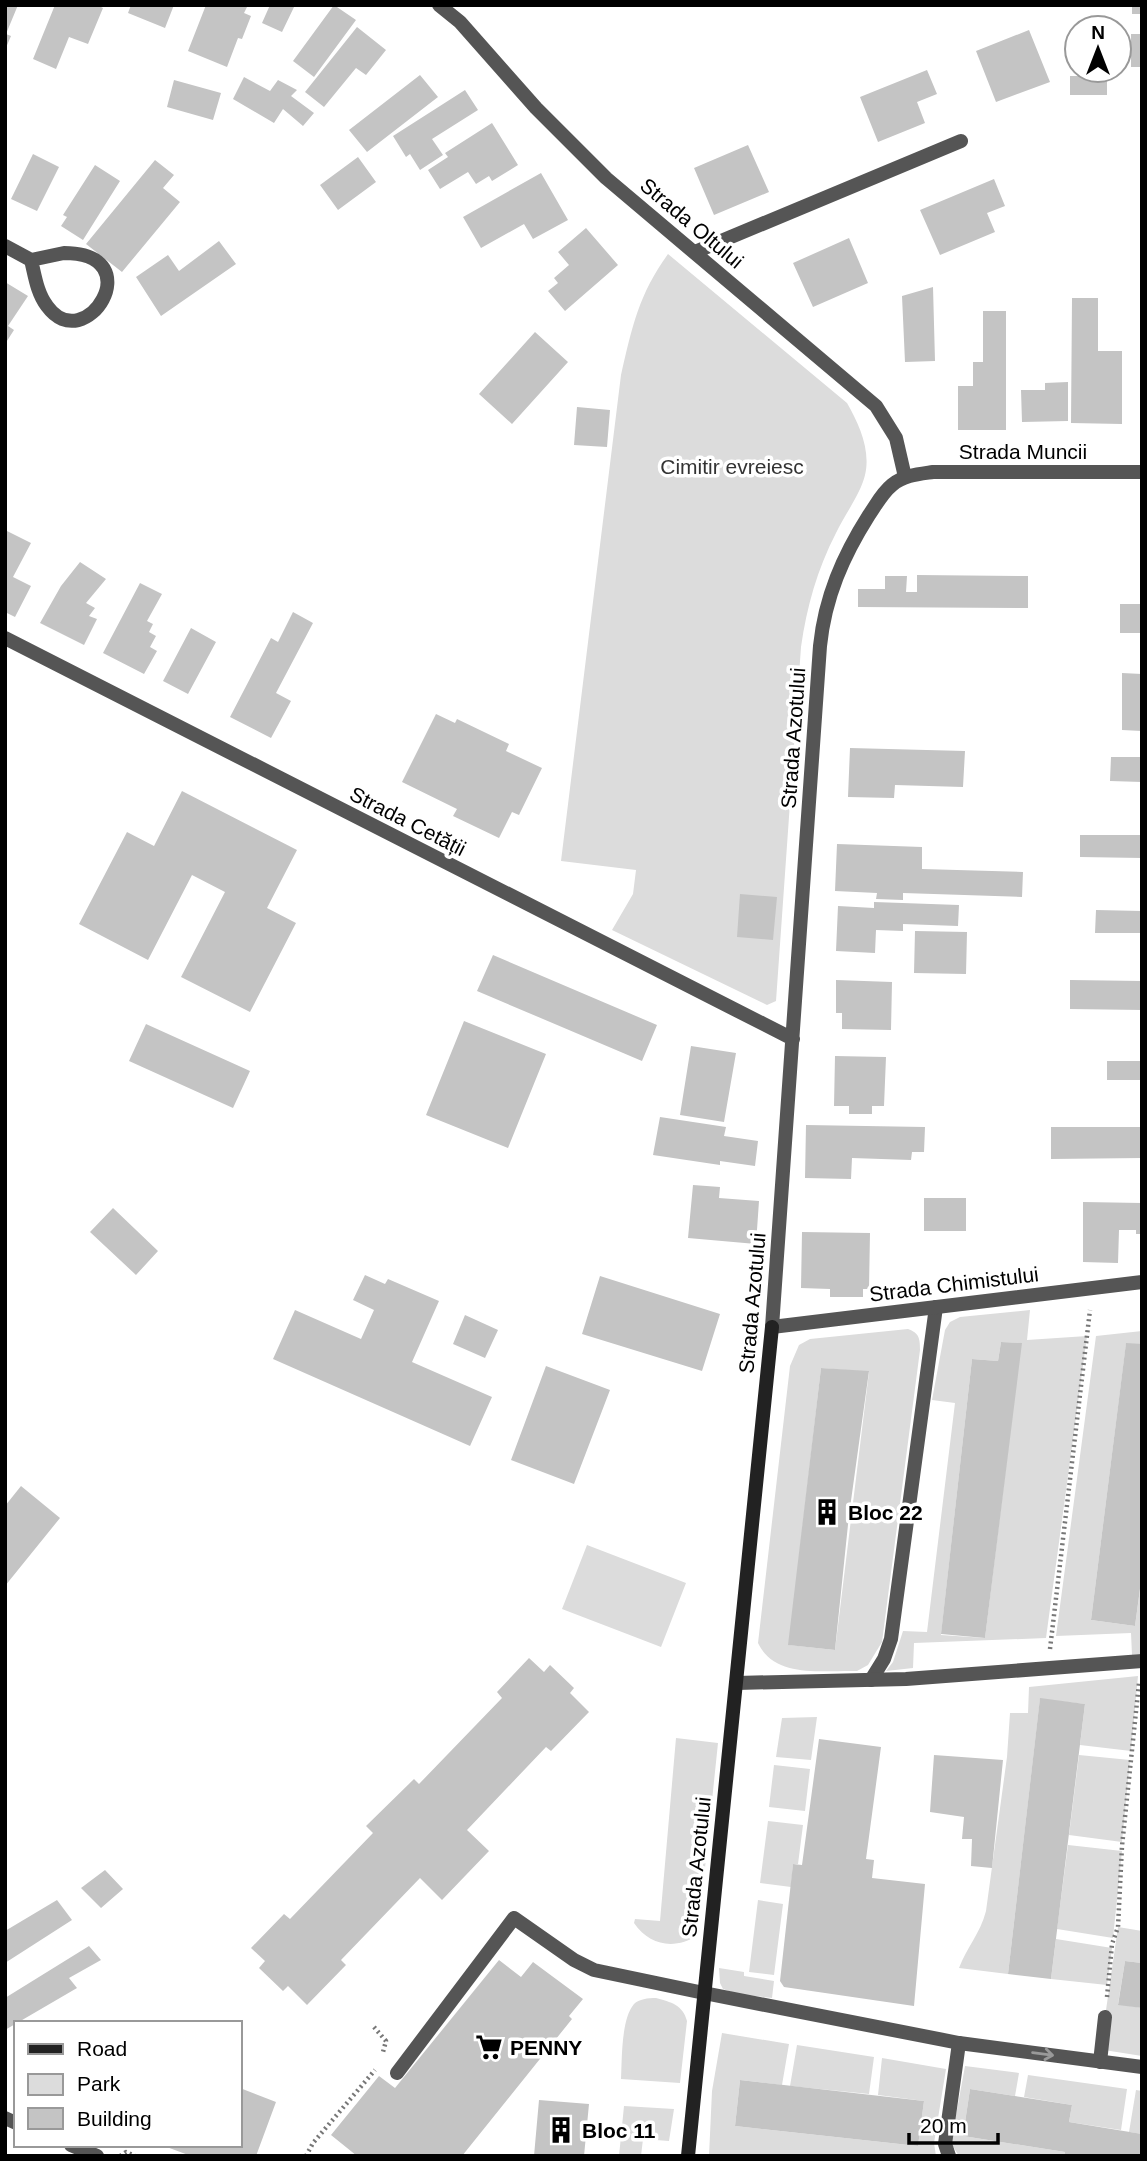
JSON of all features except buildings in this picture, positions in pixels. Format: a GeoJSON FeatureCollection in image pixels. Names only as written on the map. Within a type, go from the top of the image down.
{"type":"FeatureCollection","features":[{"type":"Feature","properties":{"kind":"street","name":"Strada Oltului"},"geometry":{"type":"LineString","coordinates":[[439,5],[460,22],[570,145],[876,406],[896,438],[905,477]]}},
{"type":"Feature","properties":{"kind":"street"},"geometry":{"type":"LineString","coordinates":[[695,252],[961,141]]}},
{"type":"Feature","properties":{"kind":"street"},"geometry":{"type":"LineString","coordinates":[[5,246],[31,260],[64,253],[85,255],[95,260],[106,278],[104,300],[98,309],[78,319],[57,315],[48,308],[43,299],[31,260]]}},
{"type":"Feature","properties":{"kind":"street","name":"Strada Muncii"},"geometry":{"type":"LineString","coordinates":[[905,477],[933,472],[1142,472]]}},
{"type":"Feature","properties":{"kind":"street","name":"Strada Azotului"},"geometry":{"type":"LineString","coordinates":[[688,2156],[772,1327],[820,646],[826,604],[853,540],[883,495],[893,484],[905,477]]}},
{"type":"Feature","properties":{"kind":"street","name":"Strada Cetății"},"geometry":{"type":"LineString","coordinates":[[5,638],[793,1039]]}},
{"type":"Feature","properties":{"kind":"street","name":"Strada Chimistului"},"geometry":{"type":"LineString","coordinates":[[772,1327],[1142,1282]]}},
{"type":"Feature","properties":{"kind":"street"},"geometry":{"type":"LineString","coordinates":[[871,1680],[884,1659],[891,1639],[936,1307]]}},
{"type":"Feature","properties":{"kind":"street"},"geometry":{"type":"LineString","coordinates":[[737,1683],[871,1680],[1142,1661]]}},
{"type":"Feature","properties":{"kind":"street"},"geometry":{"type":"LineString","coordinates":[[397,2073],[514,1919],[594,1970],[959,2043],[1142,2067]]}},
{"type":"Feature","properties":{"kind":"street"},"geometry":{"type":"LineString","coordinates":[[1100,2062],[1105,2017]]}},
{"type":"Feature","properties":{"kind":"street"},"geometry":{"type":"LineString","coordinates":[[949,2156],[946,2144],[959,2043]]}},
{"type":"Feature","properties":{"kind":"street"},"geometry":{"type":"LineString","coordinates":[[76,2147],[97,2156]]}},
{"type":"Feature","properties":{"kind":"path"},"geometry":{"type":"LineString","coordinates":[[1048,1669],[1093,1288]]}},
{"type":"Feature","properties":{"kind":"path"},"geometry":{"type":"LineString","coordinates":[[1105,2017],[1112,1944],[1118,1927],[1122,1846],[1142,1661]]}},
{"type":"Feature","properties":{"kind":"path"},"geometry":{"type":"LineString","coordinates":[[374,2027],[386,2041],[382,2054]]}},
{"type":"Feature","properties":{"kind":"path"},"geometry":{"type":"LineString","coordinates":[[306,2156],[313,2143],[378,2066]]}},
{"type":"Feature","properties":{"kind":"path"},"geometry":{"type":"LineString","coordinates":[[120,2156],[126,2152],[135,2156]]}},
{"type":"Feature","properties":{"kind":"green space","name":"Cimitir evreiesc"},"geometry":{"type":"Polygon","coordinates":[[[668,254],[847,403],[860,428],[865,447],[863,482],[829,547],[818,575],[803,632],[776,1001],[767,1005],[612,930],[633,894],[636,870],[561,861],[621,375],[643,297],[668,254]]]}},
{"type":"Feature","properties":{"kind":"green space"},"geometry":{"type":"Polygon","coordinates":[[[1030,1310],[1027,1340],[1087,1336],[1046,1638],[914,1643],[913,1668],[886,1671],[893,1662],[903,1631],[927,1632],[955,1403],[932,1400],[945,1330],[950,1322],[960,1317],[1030,1310]],[[1001,1342],[998,1361],[972,1359],[941,1635],[985,1638],[1021,1343],[1001,1342]]]}},
{"type":"Feature","properties":{"kind":"green space"},"geometry":{"type":"Polygon","coordinates":[[[908,1329],[917,1334],[920,1342],[882,1642],[868,1665],[857,1671],[816,1671],[788,1667],[766,1654],[758,1643],[790,1366],[799,1345],[810,1339],[908,1329]],[[821,1368],[789,1645],[835,1650],[869,1372],[821,1368]]]}},
{"type":"Feature","properties":{"kind":"green space"},"geometry":{"type":"Polygon","coordinates":[[[1142,1331],[1142,1344],[1126,1344],[1091,1620],[1135,1626],[1142,1575],[1142,1654],[1132,1655],[1131,1633],[1056,1636],[1096,1336],[1142,1331]]]}},
{"type":"Feature","properties":{"kind":"green space"},"geometry":{"type":"Polygon","coordinates":[[[587,1545],[686,1583],[661,1647],[562,1609],[587,1545]]]}},
{"type":"Feature","properties":{"kind":"green space"},"geometry":{"type":"Polygon","coordinates":[[[1138,1676],[1131,1751],[1080,1745],[1085,1704],[1040,1699],[1008,1974],[959,1968],[986,1911],[1007,1757],[1010,1713],[1028,1713],[1029,1687],[1138,1676]]]}},
{"type":"Feature","properties":{"kind":"green space"},"geometry":{"type":"Polygon","coordinates":[[[817,1717],[811,1760],[776,1757],[782,1718],[817,1717]]]}},
{"type":"Feature","properties":{"kind":"green space"},"geometry":{"type":"Polygon","coordinates":[[[676,1738],[718,1743],[698,1935],[672,1944],[655,1941],[640,1931],[634,1923],[635,1919],[660,1921],[676,1738]]]}},
{"type":"Feature","properties":{"kind":"green space"},"geometry":{"type":"Polygon","coordinates":[[[1079,1755],[1130,1760],[1122,1842],[1069,1835],[1079,1755]]]}},
{"type":"Feature","properties":{"kind":"green space"},"geometry":{"type":"Polygon","coordinates":[[[774,1765],[810,1769],[805,1811],[769,1807],[774,1765]]]}},
{"type":"Feature","properties":{"kind":"green space"},"geometry":{"type":"Polygon","coordinates":[[[768,1821],[803,1825],[798,1864],[793,1864],[791,1887],[760,1883],[768,1821]]]}},
{"type":"Feature","properties":{"kind":"green space"},"geometry":{"type":"Polygon","coordinates":[[[1068,1845],[1122,1851],[1113,1938],[1057,1929],[1068,1845]]]}},
{"type":"Feature","properties":{"kind":"green space"},"geometry":{"type":"Polygon","coordinates":[[[758,1900],[783,1904],[774,1975],[749,1972],[758,1900]]]}},
{"type":"Feature","properties":{"kind":"green space"},"geometry":{"type":"Polygon","coordinates":[[[1118,1927],[1142,1931],[1142,1963],[1125,1961],[1118,2004],[1142,2008],[1142,2056],[1104,2050],[1105,2017],[1118,1927]]]}},
{"type":"Feature","properties":{"kind":"green space"},"geometry":{"type":"Polygon","coordinates":[[[1056,1939],[1112,1948],[1107,1985],[1051,1979],[1056,1939]]]}},
{"type":"Feature","properties":{"kind":"green space"},"geometry":{"type":"Polygon","coordinates":[[[719,1968],[774,1981],[772,1998],[737,1994],[723,1989],[719,1968]]]}},
{"type":"Feature","properties":{"kind":"green space"},"geometry":{"type":"Polygon","coordinates":[[[656,1998],[679,2008],[687,2021],[680,2083],[621,2079],[623,2040],[630,2011],[638,2001],[656,1998]]]}},
{"type":"Feature","properties":{"kind":"green space"},"geometry":{"type":"Polygon","coordinates":[[[722,2033],[789,2044],[782,2085],[740,2080],[735,2126],[918,2146],[924,2101],[878,2095],[882,2058],[946,2069],[934,2143],[936,2156],[709,2156],[712,2091],[722,2033]]]}},
{"type":"Feature","properties":{"kind":"green space"},"geometry":{"type":"Polygon","coordinates":[[[797,2045],[874,2057],[869,2094],[790,2086],[797,2045]]]}},
{"type":"Feature","properties":{"kind":"green space"},"geometry":{"type":"Polygon","coordinates":[[[965,2066],[1019,2073],[1015,2096],[970,2089],[963,2136],[1065,2152],[1064,2156],[959,2156],[952,2145],[952,2137],[965,2066]]]}},
{"type":"Feature","properties":{"kind":"green space"},"geometry":{"type":"Polygon","coordinates":[[[1028,2075],[1127,2089],[1121,2130],[1069,2122],[1072,2105],[1024,2097],[1028,2075]]]}},
{"type":"Feature","properties":{"kind":"green space"},"geometry":{"type":"Polygon","coordinates":[[[1136,2090],[1142,2091],[1142,2134],[1129,2132],[1136,2090]]]}},
{"type":"Feature","properties":{"kind":"green space"},"geometry":{"type":"Polygon","coordinates":[[[624,2106],[674,2109],[669,2141],[643,2139],[641,2156],[619,2156],[624,2106]]]}},
{"type":"Feature","properties":{"kind":"place","name":"Bloc 22"},"geometry":{"type":"Point","coordinates":[827,1512]}},
{"type":"Feature","properties":{"kind":"place","name":"PENNY"},"geometry":{"type":"Point","coordinates":[489,2047]}},
{"type":"Feature","properties":{"kind":"place","name":"Bloc 11"},"geometry":{"type":"Point","coordinates":[561,2130]}}]}
